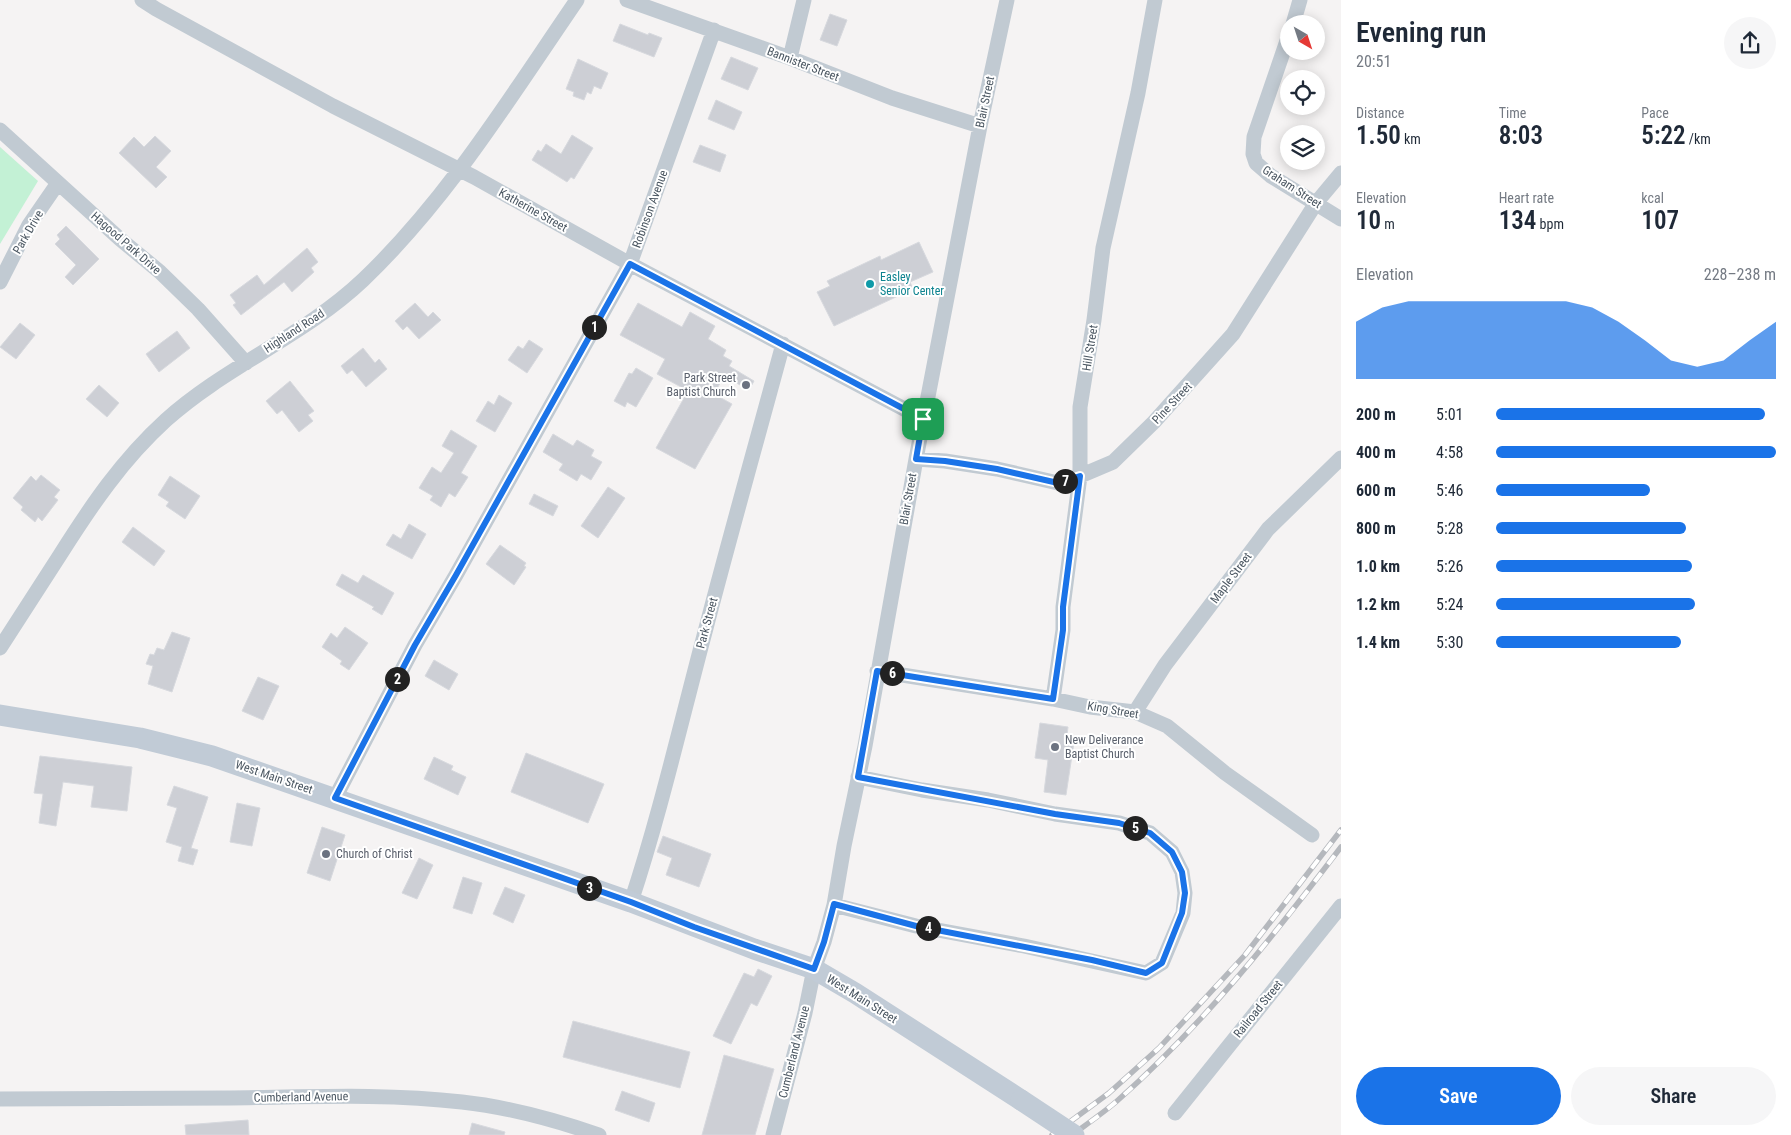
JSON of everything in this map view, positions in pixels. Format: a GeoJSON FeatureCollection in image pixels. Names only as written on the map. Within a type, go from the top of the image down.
{"type":"FeatureCollection","features":[{"type":"Feature","properties":{"kind":"main road","name":"West Main Street"},"geometry":{"type":"LineString","coordinates":[[0,715],[140,738],[212,756],[631,902],[711,933],[814,969],[855,992],[1074,1135]]}},
{"type":"Feature","properties":{"kind":"street","name":"Katherine Street"},"geometry":{"type":"LineString","coordinates":[[142,0],[333,106],[459,170],[630,264],[923,419]]}},
{"type":"Feature","properties":{"kind":"street","name":"Highland Road"},"geometry":{"type":"LineString","coordinates":[[0,648],[96,498],[136,449],[167,419],[200,394],[330,308],[362,281],[402,240],[459,170],[577,0]]}},
{"type":"Feature","properties":{"kind":"street","name":"Bannister Street"},"geometry":{"type":"LineString","coordinates":[[628,0],[790,58],[892,98],[980,126]]}},
{"type":"Feature","properties":{"kind":"street"},"geometry":{"type":"LineString","coordinates":[[790,58],[804,0]]}},
{"type":"Feature","properties":{"kind":"street","name":"Blair Street"},"geometry":{"type":"LineString","coordinates":[[814,969],[824,942],[834,904],[923,419],[980,126],[1007,0]]}},
{"type":"Feature","properties":{"kind":"street","name":"Hill Street"},"geometry":{"type":"LineString","coordinates":[[1053,699],[1063,630],[1064,599],[1080,476],[1080,407],[1104,248],[1138,93],[1155,0]]}},
{"type":"Feature","properties":{"kind":"street"},"geometry":{"type":"LineString","coordinates":[[1295,15],[1300,0]]}},
{"type":"Feature","properties":{"kind":"street","name":"Robinson Avenue"},"geometry":{"type":"LineString","coordinates":[[335,798],[415,645],[630,264],[714,30]]}},
{"type":"Feature","properties":{"kind":"street","name":"Graham Street"},"geometry":{"type":"LineString","coordinates":[[1280,60],[1254,137],[1253,154],[1256,163],[1271,176],[1341,219]]}},
{"type":"Feature","properties":{"kind":"street","name":"Hagood Park Drive"},"geometry":{"type":"LineString","coordinates":[[0,130],[120,239],[160,272],[198,308],[246,363]]}},
{"type":"Feature","properties":{"kind":"street","name":"Pine Street"},"geometry":{"type":"LineString","coordinates":[[916,459],[945,461],[997,469],[1058,483],[1113,462],[1193,381],[1233,334],[1316,203],[1341,173]]}},
{"type":"Feature","properties":{"kind":"street","name":"Park Drive"},"geometry":{"type":"LineString","coordinates":[[0,282],[29,225],[58,183]]}},
{"type":"Feature","properties":{"kind":"street","name":"Park Street"},"geometry":{"type":"LineString","coordinates":[[631,902],[645,859],[722,565],[783,344]]}},
{"type":"Feature","properties":{"kind":"street","name":"Maple Street"},"geometry":{"type":"LineString","coordinates":[[1135,712],[1165,665],[1268,529],[1341,458]]}},
{"type":"Feature","properties":{"kind":"street","name":"King Street"},"geometry":{"type":"LineString","coordinates":[[877,671],[1053,699],[1090,707],[1135,712],[1167,726],[1225,773],[1312,835]]}},
{"type":"Feature","properties":{"kind":"street"},"geometry":{"type":"LineString","coordinates":[[834,904],[916,926],[1034,948],[1146,973],[1162,963],[1182,913],[1185,893],[1182,872],[1172,852],[1150,833],[1119,823],[1055,814],[858,777]]}},
{"type":"Feature","properties":{"kind":"street","name":"Railroad Street"},"geometry":{"type":"LineString","coordinates":[[1175,1113],[1341,906]]}},
{"type":"Feature","properties":{"kind":"street","name":"Cumberland Avenue"},"geometry":{"type":"LineString","coordinates":[[773,1135],[805,1013],[814,969]]}},
{"type":"Feature","properties":{"kind":"street","name":"Cumberland Avenue"},"geometry":{"type":"LineString","coordinates":[[0,1099],[354,1096],[419,1098],[464,1102],[508,1110],[563,1123],[599,1135]]}},
{"type":"Feature","properties":{"kind":"green space"},"geometry":{"type":"Polygon","coordinates":[[[0,147],[38,181],[0,244],[0,147]]]}},
{"type":"Feature","properties":{"kind":"building"},"geometry":{"type":"Polygon","coordinates":[[[830,14],[847,20],[837,46],[820,40],[830,14]]]}},
{"type":"Feature","properties":{"kind":"building"},"geometry":{"type":"Polygon","coordinates":[[[620,24],[648,35],[649,33],[662,38],[654,57],[613,41],[620,24]]]}},
{"type":"Feature","properties":{"kind":"building"},"geometry":{"type":"Polygon","coordinates":[[[731,57],[758,68],[748,90],[721,79],[731,57]]]}},
{"type":"Feature","properties":{"kind":"building"},"geometry":{"type":"Polygon","coordinates":[[[578,59],[608,73],[601,89],[594,86],[591,94],[587,92],[584,100],[573,96],[574,92],[566,89],[578,59]]]}},
{"type":"Feature","properties":{"kind":"building"},"geometry":{"type":"Polygon","coordinates":[[[716,100],[742,112],[734,130],[708,119],[716,100]]]}},
{"type":"Feature","properties":{"kind":"building"},"geometry":{"type":"Polygon","coordinates":[[[572,135],[593,148],[574,179],[571,177],[567,182],[532,160],[538,150],[541,152],[546,144],[561,154],[572,135]]]}},
{"type":"Feature","properties":{"kind":"building"},"geometry":{"type":"Polygon","coordinates":[[[155,136],[171,151],[156,167],[167,177],[156,188],[119,153],[134,137],[144,147],[155,136]]]}},
{"type":"Feature","properties":{"kind":"building"},"geometry":{"type":"Polygon","coordinates":[[[700,145],[726,155],[720,172],[693,162],[700,145]]]}},
{"type":"Feature","properties":{"kind":"building"},"geometry":{"type":"Polygon","coordinates":[[[66,226],[99,259],[73,285],[65,277],[76,265],[55,244],[60,239],[57,235],[66,226]]]}},
{"type":"Feature","properties":{"kind":"building","name":"Easley Senior Center"},"geometry":{"type":"Polygon","coordinates":[[[919,242],[933,272],[910,282],[913,289],[834,326],[817,292],[830,286],[827,281],[880,256],[881,260],[919,242]]]}},
{"type":"Feature","properties":{"kind":"building"},"geometry":{"type":"Polygon","coordinates":[[[307,248],[318,262],[311,268],[314,272],[292,292],[284,282],[241,315],[233,305],[236,303],[230,295],[257,275],[264,285],[307,248]]]}},
{"type":"Feature","properties":{"kind":"building"},"geometry":{"type":"Polygon","coordinates":[[[415,303],[428,317],[433,312],[441,320],[419,339],[407,326],[403,330],[395,321],[415,303]]]}},
{"type":"Feature","properties":{"kind":"building","name":"Park Street Baptist Church"},"geometry":{"type":"Polygon","coordinates":[[[638,303],[682,327],[690,312],[715,326],[708,339],[726,350],[723,356],[732,361],[729,366],[754,381],[749,390],[724,376],[714,394],[732,404],[695,469],[656,448],[684,398],[677,393],[681,387],[657,374],[665,359],[620,335],[638,303]]]}},
{"type":"Feature","properties":{"kind":"building"},"geometry":{"type":"Polygon","coordinates":[[[20,323],[35,335],[16,359],[0,347],[20,323]]]}},
{"type":"Feature","properties":{"kind":"building"},"geometry":{"type":"Polygon","coordinates":[[[177,331],[190,348],[159,372],[146,354],[177,331]]]}},
{"type":"Feature","properties":{"kind":"building"},"geometry":{"type":"Polygon","coordinates":[[[529,340],[543,349],[527,373],[508,360],[518,346],[523,349],[529,340]]]}},
{"type":"Feature","properties":{"kind":"building"},"geometry":{"type":"Polygon","coordinates":[[[363,348],[375,363],[379,359],[387,369],[366,387],[352,370],[347,374],[341,366],[363,348]]]}},
{"type":"Feature","properties":{"kind":"building"},"geometry":{"type":"Polygon","coordinates":[[[636,368],[653,378],[636,407],[627,402],[625,407],[614,401],[629,373],[632,374],[636,368]]]}},
{"type":"Feature","properties":{"kind":"building"},"geometry":{"type":"Polygon","coordinates":[[[290,381],[314,411],[308,415],[313,421],[299,432],[282,410],[277,414],[266,401],[290,381]]]}},
{"type":"Feature","properties":{"kind":"building"},"geometry":{"type":"Polygon","coordinates":[[[99,385],[119,403],[107,417],[86,399],[99,385]]]}},
{"type":"Feature","properties":{"kind":"building"},"geometry":{"type":"Polygon","coordinates":[[[499,395],[512,403],[495,432],[476,421],[488,401],[494,405],[499,395]]]}},
{"type":"Feature","properties":{"kind":"building"},"geometry":{"type":"Polygon","coordinates":[[[451,430],[477,446],[461,473],[468,477],[455,497],[449,493],[441,507],[430,500],[433,496],[419,488],[432,467],[441,473],[454,453],[442,446],[451,430]]]}},
{"type":"Feature","properties":{"kind":"building"},"geometry":{"type":"Polygon","coordinates":[[[553,434],[573,446],[577,440],[594,450],[591,456],[602,462],[591,480],[581,474],[577,481],[559,470],[563,464],[543,452],[553,434]]]}},
{"type":"Feature","properties":{"kind":"building"},"geometry":{"type":"Polygon","coordinates":[[[41,475],[60,490],[54,497],[58,500],[42,521],[38,517],[35,522],[21,510],[23,507],[13,498],[31,476],[36,481],[41,475]]]}},
{"type":"Feature","properties":{"kind":"building"},"geometry":{"type":"Polygon","coordinates":[[[170,476],[200,496],[185,519],[166,506],[169,502],[158,495],[170,476]]]}},
{"type":"Feature","properties":{"kind":"building"},"geometry":{"type":"Polygon","coordinates":[[[608,487],[625,498],[598,538],[581,526],[608,487]]]}},
{"type":"Feature","properties":{"kind":"building"},"geometry":{"type":"Polygon","coordinates":[[[534,494],[558,506],[553,516],[529,504],[534,494]]]}},
{"type":"Feature","properties":{"kind":"building"},"geometry":{"type":"Polygon","coordinates":[[[409,524],[426,534],[412,559],[386,545],[393,534],[401,539],[409,524]]]}},
{"type":"Feature","properties":{"kind":"building"},"geometry":{"type":"Polygon","coordinates":[[[133,527],[165,551],[154,566],[122,542],[133,527]]]}},
{"type":"Feature","properties":{"kind":"building"},"geometry":{"type":"Polygon","coordinates":[[[500,545],[526,563],[524,566],[526,567],[514,585],[486,564],[500,545]]]}},
{"type":"Feature","properties":{"kind":"building"},"geometry":{"type":"Polygon","coordinates":[[[342,574],[358,583],[363,575],[394,593],[382,615],[372,609],[374,607],[336,585],[342,574]]]}},
{"type":"Feature","properties":{"kind":"building"},"geometry":{"type":"Polygon","coordinates":[[[345,627],[368,643],[349,670],[340,664],[342,661],[322,647],[331,633],[337,638],[345,627]]]}},
{"type":"Feature","properties":{"kind":"building"},"geometry":{"type":"Polygon","coordinates":[[[172,632],[190,638],[172,692],[148,684],[153,666],[146,664],[150,654],[154,655],[157,648],[164,650],[172,632]]]}},
{"type":"Feature","properties":{"kind":"building"},"geometry":{"type":"Polygon","coordinates":[[[434,660],[458,674],[449,690],[425,676],[434,660]]]}},
{"type":"Feature","properties":{"kind":"building"},"geometry":{"type":"Polygon","coordinates":[[[258,677],[279,686],[263,720],[242,711],[258,677]]]}},
{"type":"Feature","properties":{"kind":"building","name":"New Deliverance Baptist Church"},"geometry":{"type":"Polygon","coordinates":[[[1040,723],[1068,727],[1067,735],[1075,736],[1066,795],[1044,792],[1048,760],[1035,758],[1040,723]]]}},
{"type":"Feature","properties":{"kind":"building"},"geometry":{"type":"Polygon","coordinates":[[[526,753],[604,784],[588,823],[511,792],[526,753]]]}},
{"type":"Feature","properties":{"kind":"building"},"geometry":{"type":"Polygon","coordinates":[[[40,756],[132,767],[127,811],[91,807],[94,786],[63,782],[56,826],[39,823],[43,794],[34,793],[40,756]]]}},
{"type":"Feature","properties":{"kind":"building"},"geometry":{"type":"Polygon","coordinates":[[[434,757],[453,766],[451,770],[466,777],[458,795],[424,779],[434,757]]]}},
{"type":"Feature","properties":{"kind":"building"},"geometry":{"type":"Polygon","coordinates":[[[174,786],[208,797],[191,848],[198,850],[193,865],[178,861],[182,847],[166,842],[177,808],[167,805],[174,786]]]}},
{"type":"Feature","properties":{"kind":"building"},"geometry":{"type":"Polygon","coordinates":[[[237,803],[260,808],[252,846],[230,842],[237,803]]]}},
{"type":"Feature","properties":{"kind":"building","name":"Church of Christ"},"geometry":{"type":"Polygon","coordinates":[[[322,827],[345,835],[330,881],[307,873],[322,827]]]}},
{"type":"Feature","properties":{"kind":"building"},"geometry":{"type":"Polygon","coordinates":[[[663,836],[711,854],[699,887],[666,875],[672,858],[657,852],[663,836]]]}},
{"type":"Feature","properties":{"kind":"building"},"geometry":{"type":"Polygon","coordinates":[[[419,858],[433,865],[417,899],[402,893],[419,858]]]}},
{"type":"Feature","properties":{"kind":"building"},"geometry":{"type":"Polygon","coordinates":[[[463,877],[482,883],[472,914],[453,908],[463,877]]]}},
{"type":"Feature","properties":{"kind":"building"},"geometry":{"type":"Polygon","coordinates":[[[505,887],[525,895],[513,923],[493,914],[505,887]]]}},
{"type":"Feature","properties":{"kind":"building"},"geometry":{"type":"Polygon","coordinates":[[[758,969],[772,976],[757,1006],[751,1003],[731,1044],[713,1036],[744,973],[754,977],[758,969]]]}},
{"type":"Feature","properties":{"kind":"building"},"geometry":{"type":"Polygon","coordinates":[[[573,1021],[690,1052],[680,1088],[563,1057],[573,1021]]]}},
{"type":"Feature","properties":{"kind":"building"},"geometry":{"type":"Polygon","coordinates":[[[724,1055],[774,1069],[755,1135],[702,1135],[724,1055]]]}},
{"type":"Feature","properties":{"kind":"building"},"geometry":{"type":"Polygon","coordinates":[[[622,1091],[655,1103],[649,1122],[615,1110],[622,1091]]]}},
{"type":"Feature","properties":{"kind":"building"},"geometry":{"type":"Polygon","coordinates":[[[248,1120],[249,1135],[186,1135],[185,1125],[248,1120]]]}},
{"type":"Feature","properties":{"kind":"building"},"geometry":{"type":"Polygon","coordinates":[[[472,1123],[505,1132],[504,1135],[469,1135],[472,1123]]]}},
{"type":"Feature","properties":{"kind":"railway"},"geometry":{"type":"LineString","coordinates":[[1052,1135],[1109,1093],[1159,1048],[1245,955],[1341,830]]}},
{"type":"Feature","properties":{"kind":"railway"},"geometry":{"type":"LineString","coordinates":[[1072,1135],[1117,1101],[1207,1011],[1263,947],[1341,847]]}},
{"type":"Feature","properties":{"kind":"place","name":"Easley Senior Center"},"geometry":{"type":"Point","coordinates":[870,284]}},
{"type":"Feature","properties":{"kind":"place","name":"Park Street Baptist Church"},"geometry":{"type":"Point","coordinates":[746,385]}},
{"type":"Feature","properties":{"kind":"place","name":"New Deliverance Baptist Church"},"geometry":{"type":"Point","coordinates":[1055,747]}},
{"type":"Feature","properties":{"kind":"place","name":"Church of Christ"},"geometry":{"type":"Point","coordinates":[326,854]}},
{"type":"Feature","properties":{"kind":"route"},"geometry":{"type":"LineString","coordinates":[[630,264],[923,419],[916,459],[945,461],[997,469],[1058,483],[1080,476],[1063,607],[1063,630],[1053,699],[877,671],[858,777],[1055,814],[1119,823],[1150,833],[1172,852],[1182,872],[1185,893],[1182,913],[1162,963],[1146,973],[1024,946],[916,926],[834,904],[824,942],[814,969],[754,949],[631,902],[335,798],[415,645],[630,264]]}}]}
